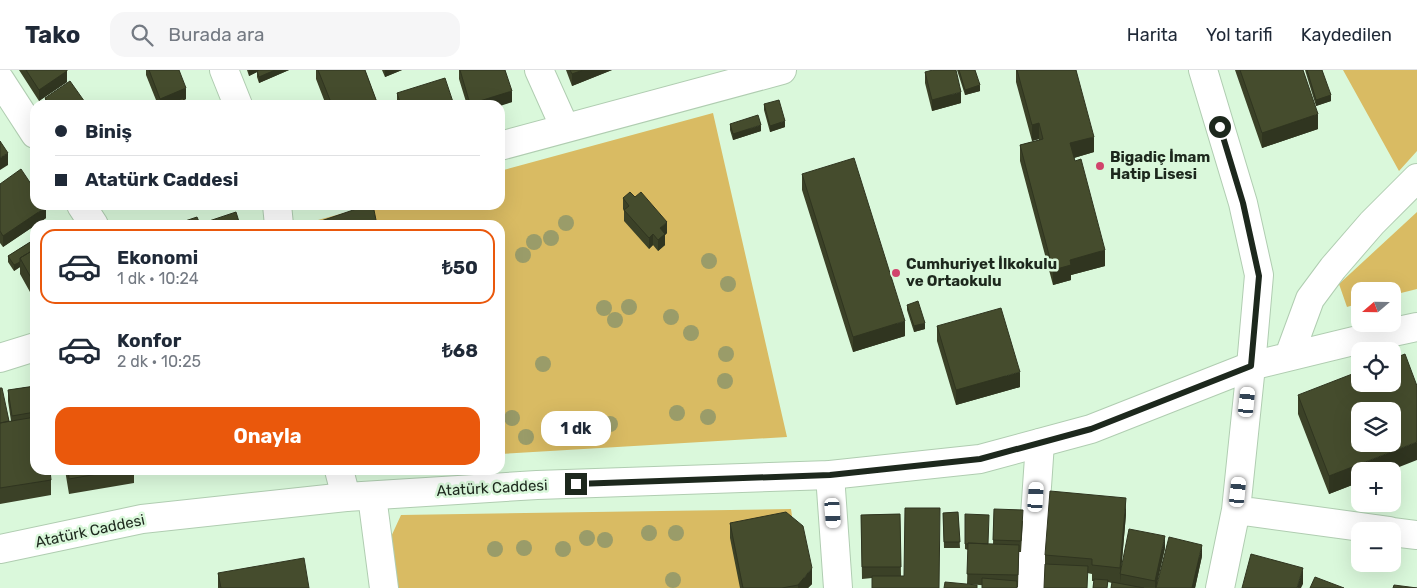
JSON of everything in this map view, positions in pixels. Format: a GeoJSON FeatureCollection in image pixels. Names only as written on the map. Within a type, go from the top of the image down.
{"type":"FeatureCollection","features":[{"type":"Feature","properties":{"kind":"street"},"geometry":{"type":"LineString","coordinates":[[224,70],[236,100]]}},
{"type":"Feature","properties":{"kind":"street"},"geometry":{"type":"LineString","coordinates":[[540,70],[565,128]]}},
{"type":"Feature","properties":{"kind":"street"},"geometry":{"type":"LineString","coordinates":[[505,145],[782,70]]}},
{"type":"Feature","properties":{"kind":"street"},"geometry":{"type":"LineString","coordinates":[[1203,70],[1243,203],[1259,276],[1236,510],[1220,588]]}},
{"type":"Feature","properties":{"kind":"street"},"geometry":{"type":"LineString","coordinates":[[0,80],[30,126]]}},
{"type":"Feature","properties":{"kind":"street"},"geometry":{"type":"LineString","coordinates":[[1288,356],[1310,299],[1339,260],[1372,223],[1417,178]]}},
{"type":"Feature","properties":{"kind":"street","name":"Atatürk Caddesi"},"geometry":{"type":"LineString","coordinates":[[0,550],[142,519],[359,496],[537,485],[830,475],[980,459],[1091,429],[1251,366],[1417,327]]}},
{"type":"Feature","properties":{"kind":"street"},"geometry":{"type":"LineString","coordinates":[[0,358],[30,349]]}},
{"type":"Feature","properties":{"kind":"street"},"geometry":{"type":"LineString","coordinates":[[1030,588],[1040,443]]}},
{"type":"Feature","properties":{"kind":"street"},"geometry":{"type":"LineString","coordinates":[[343,475],[359,496],[384,588]]}},
{"type":"Feature","properties":{"kind":"street"},"geometry":{"type":"LineString","coordinates":[[830,475],[838,588]]}},
{"type":"Feature","properties":{"kind":"street"},"geometry":{"type":"LineString","coordinates":[[1236,510],[1351,526]]}},
{"type":"Feature","properties":{"kind":"street"},"geometry":{"type":"LineString","coordinates":[[1401,533],[1417,535]]}},
{"type":"Feature","properties":{"kind":"shaded area"},"geometry":{"type":"Polygon","coordinates":[[[1343,70],[1417,70],[1417,151],[1399,171],[1343,70]]]}},
{"type":"Feature","properties":{"kind":"shaded area"},"geometry":{"type":"Polygon","coordinates":[[[713,113],[787,437],[505,454],[505,220],[318,220],[355,210],[505,210],[505,170],[713,113]]]}},
{"type":"Feature","properties":{"kind":"shaded area"},"geometry":{"type":"Polygon","coordinates":[[[1417,212],[1417,289],[1401,293],[1401,282],[1351,282],[1351,306],[1347,307],[1339,284],[1417,212]]]}},
{"type":"Feature","properties":{"kind":"shaded area"},"geometry":{"type":"Polygon","coordinates":[[[791,509],[802,588],[398,588],[390,539],[401,515],[791,509]]]}},
{"type":"Feature","properties":{"kind":"building"},"geometry":{"type":"Polygon","coordinates":[[[26,70],[67,70],[67,71],[39,90],[26,70]]]}},
{"type":"Feature","properties":{"kind":"building"},"geometry":{"type":"Polygon","coordinates":[[[149,70],[179,70],[186,88],[160,99],[149,70]]]}},
{"type":"Feature","properties":{"kind":"building"},"geometry":{"type":"Polygon","coordinates":[[[275,70],[259,77],[257,71],[275,70]]]}},
{"type":"Feature","properties":{"kind":"building"},"geometry":{"type":"Polygon","coordinates":[[[318,70],[365,70],[376,100],[330,100],[318,70]]]}},
{"type":"Feature","properties":{"kind":"building"},"geometry":{"type":"Polygon","coordinates":[[[460,70],[505,70],[512,91],[483,100],[469,100],[460,70]]]}},
{"type":"Feature","properties":{"kind":"building"},"geometry":{"type":"Polygon","coordinates":[[[570,70],[583,70],[572,74],[570,70]]]}},
{"type":"Feature","properties":{"kind":"building"},"geometry":{"type":"Polygon","coordinates":[[[956,70],[961,92],[932,100],[925,72],[956,70]]]}},
{"type":"Feature","properties":{"kind":"building"},"geometry":{"type":"Polygon","coordinates":[[[959,70],[975,70],[980,85],[965,90],[959,70]]]}},
{"type":"Feature","properties":{"kind":"building"},"geometry":{"type":"Polygon","coordinates":[[[1017,70],[1076,70],[1094,137],[1070,143],[1075,161],[1081,159],[1105,250],[1070,260],[1071,265],[1053,270],[1020,145],[1043,139],[1039,123],[1032,125],[1017,70]]]}},
{"type":"Feature","properties":{"kind":"building"},"geometry":{"type":"Polygon","coordinates":[[[1240,70],[1303,70],[1318,114],[1262,133],[1240,70]]]}},
{"type":"Feature","properties":{"kind":"building"},"geometry":{"type":"Polygon","coordinates":[[[1307,70],[1322,70],[1331,95],[1316,100],[1307,70]]]}},
{"type":"Feature","properties":{"kind":"building"},"geometry":{"type":"Polygon","coordinates":[[[445,78],[452,100],[399,100],[397,93],[445,78]]]}},
{"type":"Feature","properties":{"kind":"building"},"geometry":{"type":"Polygon","coordinates":[[[70,81],[83,100],[46,100],[45,98],[70,81]]]}},
{"type":"Feature","properties":{"kind":"building"},"geometry":{"type":"Polygon","coordinates":[[[779,100],[785,121],[770,126],[764,104],[779,100]]]}},
{"type":"Feature","properties":{"kind":"building"},"geometry":{"type":"Polygon","coordinates":[[[758,115],[761,125],[733,134],[730,124],[758,115]]]}},
{"type":"Feature","properties":{"kind":"building"},"geometry":{"type":"Polygon","coordinates":[[[0,141],[8,153],[0,158],[0,141]]]}},
{"type":"Feature","properties":{"kind":"building"},"geometry":{"type":"Polygon","coordinates":[[[854,158],[905,321],[853,337],[802,174],[854,158]]]}},
{"type":"Feature","properties":{"kind":"building"},"geometry":{"type":"Polygon","coordinates":[[[21,169],[30,182],[30,210],[42,210],[3,236],[0,231],[0,184],[21,169]]]}},
{"type":"Feature","properties":{"kind":"building"},"geometry":{"type":"Polygon","coordinates":[[[630,192],[635,197],[641,192],[667,222],[660,228],[665,234],[658,240],[653,234],[649,238],[624,210],[629,206],[623,198],[630,192]]]}},
{"type":"Feature","properties":{"kind":"building"},"geometry":{"type":"Polygon","coordinates":[[[353,210],[374,210],[376,220],[324,220],[353,210]]]}},
{"type":"Feature","properties":{"kind":"building"},"geometry":{"type":"Polygon","coordinates":[[[236,212],[238,220],[212,220],[236,212]]]}},
{"type":"Feature","properties":{"kind":"building"},"geometry":{"type":"Polygon","coordinates":[[[30,242],[30,252],[20,258],[20,262],[14,265],[8,256],[30,242]]]}},
{"type":"Feature","properties":{"kind":"building"},"geometry":{"type":"Polygon","coordinates":[[[30,252],[30,276],[20,258],[30,252]]]}},
{"type":"Feature","properties":{"kind":"building"},"geometry":{"type":"Polygon","coordinates":[[[918,301],[925,323],[914,326],[907,305],[918,301]]]}},
{"type":"Feature","properties":{"kind":"building"},"geometry":{"type":"Polygon","coordinates":[[[1001,308],[1020,372],[956,390],[937,326],[1001,308]]]}},
{"type":"Feature","properties":{"kind":"building"},"geometry":{"type":"Polygon","coordinates":[[[1405,354],[1417,386],[1417,442],[1401,448],[1401,402],[1351,402],[1351,452],[1391,452],[1365,462],[1351,462],[1351,468],[1329,476],[1298,395],[1351,374],[1351,392],[1401,392],[1401,356],[1405,354]]]}},
{"type":"Feature","properties":{"kind":"building"},"geometry":{"type":"Polygon","coordinates":[[[30,387],[30,413],[12,416],[8,390],[30,387]]]}},
{"type":"Feature","properties":{"kind":"building"},"geometry":{"type":"Polygon","coordinates":[[[0,388],[2,388],[9,421],[0,423],[0,388]]]}},
{"type":"Feature","properties":{"kind":"building"},"geometry":{"type":"Polygon","coordinates":[[[30,418],[30,475],[50,475],[51,480],[0,488],[0,423],[30,418]]]}},
{"type":"Feature","properties":{"kind":"building"},"geometry":{"type":"Polygon","coordinates":[[[69,475],[92,475],[69,479],[69,475]]]}},
{"type":"Feature","properties":{"kind":"building"},"geometry":{"type":"Polygon","coordinates":[[[1050,491],[1126,498],[1120,568],[1092,565],[1092,559],[1045,555],[1050,491]]]}},
{"type":"Feature","properties":{"kind":"building"},"geometry":{"type":"Polygon","coordinates":[[[905,508],[940,508],[939,588],[872,588],[872,576],[904,576],[905,508]]]}},
{"type":"Feature","properties":{"kind":"building"},"geometry":{"type":"Polygon","coordinates":[[[994,509],[1023,510],[1021,541],[993,540],[994,509]]]}},
{"type":"Feature","properties":{"kind":"building"},"geometry":{"type":"Polygon","coordinates":[[[786,512],[803,526],[812,568],[798,585],[782,588],[743,588],[730,523],[786,512]]]}},
{"type":"Feature","properties":{"kind":"building"},"geometry":{"type":"Polygon","coordinates":[[[958,512],[960,542],[944,542],[943,513],[958,512]]]}},
{"type":"Feature","properties":{"kind":"building"},"geometry":{"type":"Polygon","coordinates":[[[900,514],[901,567],[862,567],[861,515],[900,514]]]}},
{"type":"Feature","properties":{"kind":"building"},"geometry":{"type":"Polygon","coordinates":[[[965,514],[989,515],[988,544],[965,544],[965,514]]]}},
{"type":"Feature","properties":{"kind":"building"},"geometry":{"type":"Polygon","coordinates":[[[1129,529],[1165,536],[1155,581],[1120,574],[1129,529]]]}},
{"type":"Feature","properties":{"kind":"building"},"geometry":{"type":"Polygon","coordinates":[[[1169,537],[1202,545],[1192,588],[1156,588],[1169,537]]]}},
{"type":"Feature","properties":{"kind":"building"},"geometry":{"type":"Polygon","coordinates":[[[968,543],[1019,545],[1018,575],[967,574],[968,543]]]}},
{"type":"Feature","properties":{"kind":"building"},"geometry":{"type":"Polygon","coordinates":[[[1251,554],[1303,568],[1297,588],[1242,588],[1251,554]]]}},
{"type":"Feature","properties":{"kind":"building"},"geometry":{"type":"Polygon","coordinates":[[[304,558],[309,588],[221,588],[218,573],[304,558]]]}},
{"type":"Feature","properties":{"kind":"building"},"geometry":{"type":"Polygon","coordinates":[[[1045,564],[1088,566],[1087,588],[1044,588],[1045,564]]]}},
{"type":"Feature","properties":{"kind":"building"},"geometry":{"type":"Polygon","coordinates":[[[1315,577],[1344,588],[1310,588],[1315,577]]]}},
{"type":"Feature","properties":{"kind":"building"},"geometry":{"type":"Polygon","coordinates":[[[982,578],[1017,581],[1017,588],[982,588],[982,578]]]}},
{"type":"Feature","properties":{"kind":"building"},"geometry":{"type":"Polygon","coordinates":[[[1094,579],[1108,580],[1107,588],[1093,588],[1094,579]]]}},
{"type":"Feature","properties":{"kind":"building"},"geometry":{"type":"Polygon","coordinates":[[[945,582],[977,585],[977,588],[944,588],[945,582]]]}},
{"type":"Feature","properties":{"kind":"building"},"geometry":{"type":"Polygon","coordinates":[[[1112,582],[1144,588],[1111,588],[1112,582]]]}},
{"type":"Feature","properties":{"kind":"building"},"geometry":{"type":"Polygon","coordinates":[[[1394,585],[1417,588],[1393,588],[1394,585]]]}},
{"type":"Feature","properties":{"kind":"place","name":"Bigadiç İmam Hatip Lisesi"},"geometry":{"type":"Point","coordinates":[1100,166]}},
{"type":"Feature","properties":{"kind":"place","name":"Cumhuriyet İlkokulu ve Ortaokulu"},"geometry":{"type":"Point","coordinates":[896,273]}},
{"type":"Feature","properties":{"kind":"route"},"geometry":{"type":"LineString","coordinates":[[576,484],[830,475],[980,459],[1091,429],[1251,366],[1259,276],[1243,203],[1220,127]]}}]}
